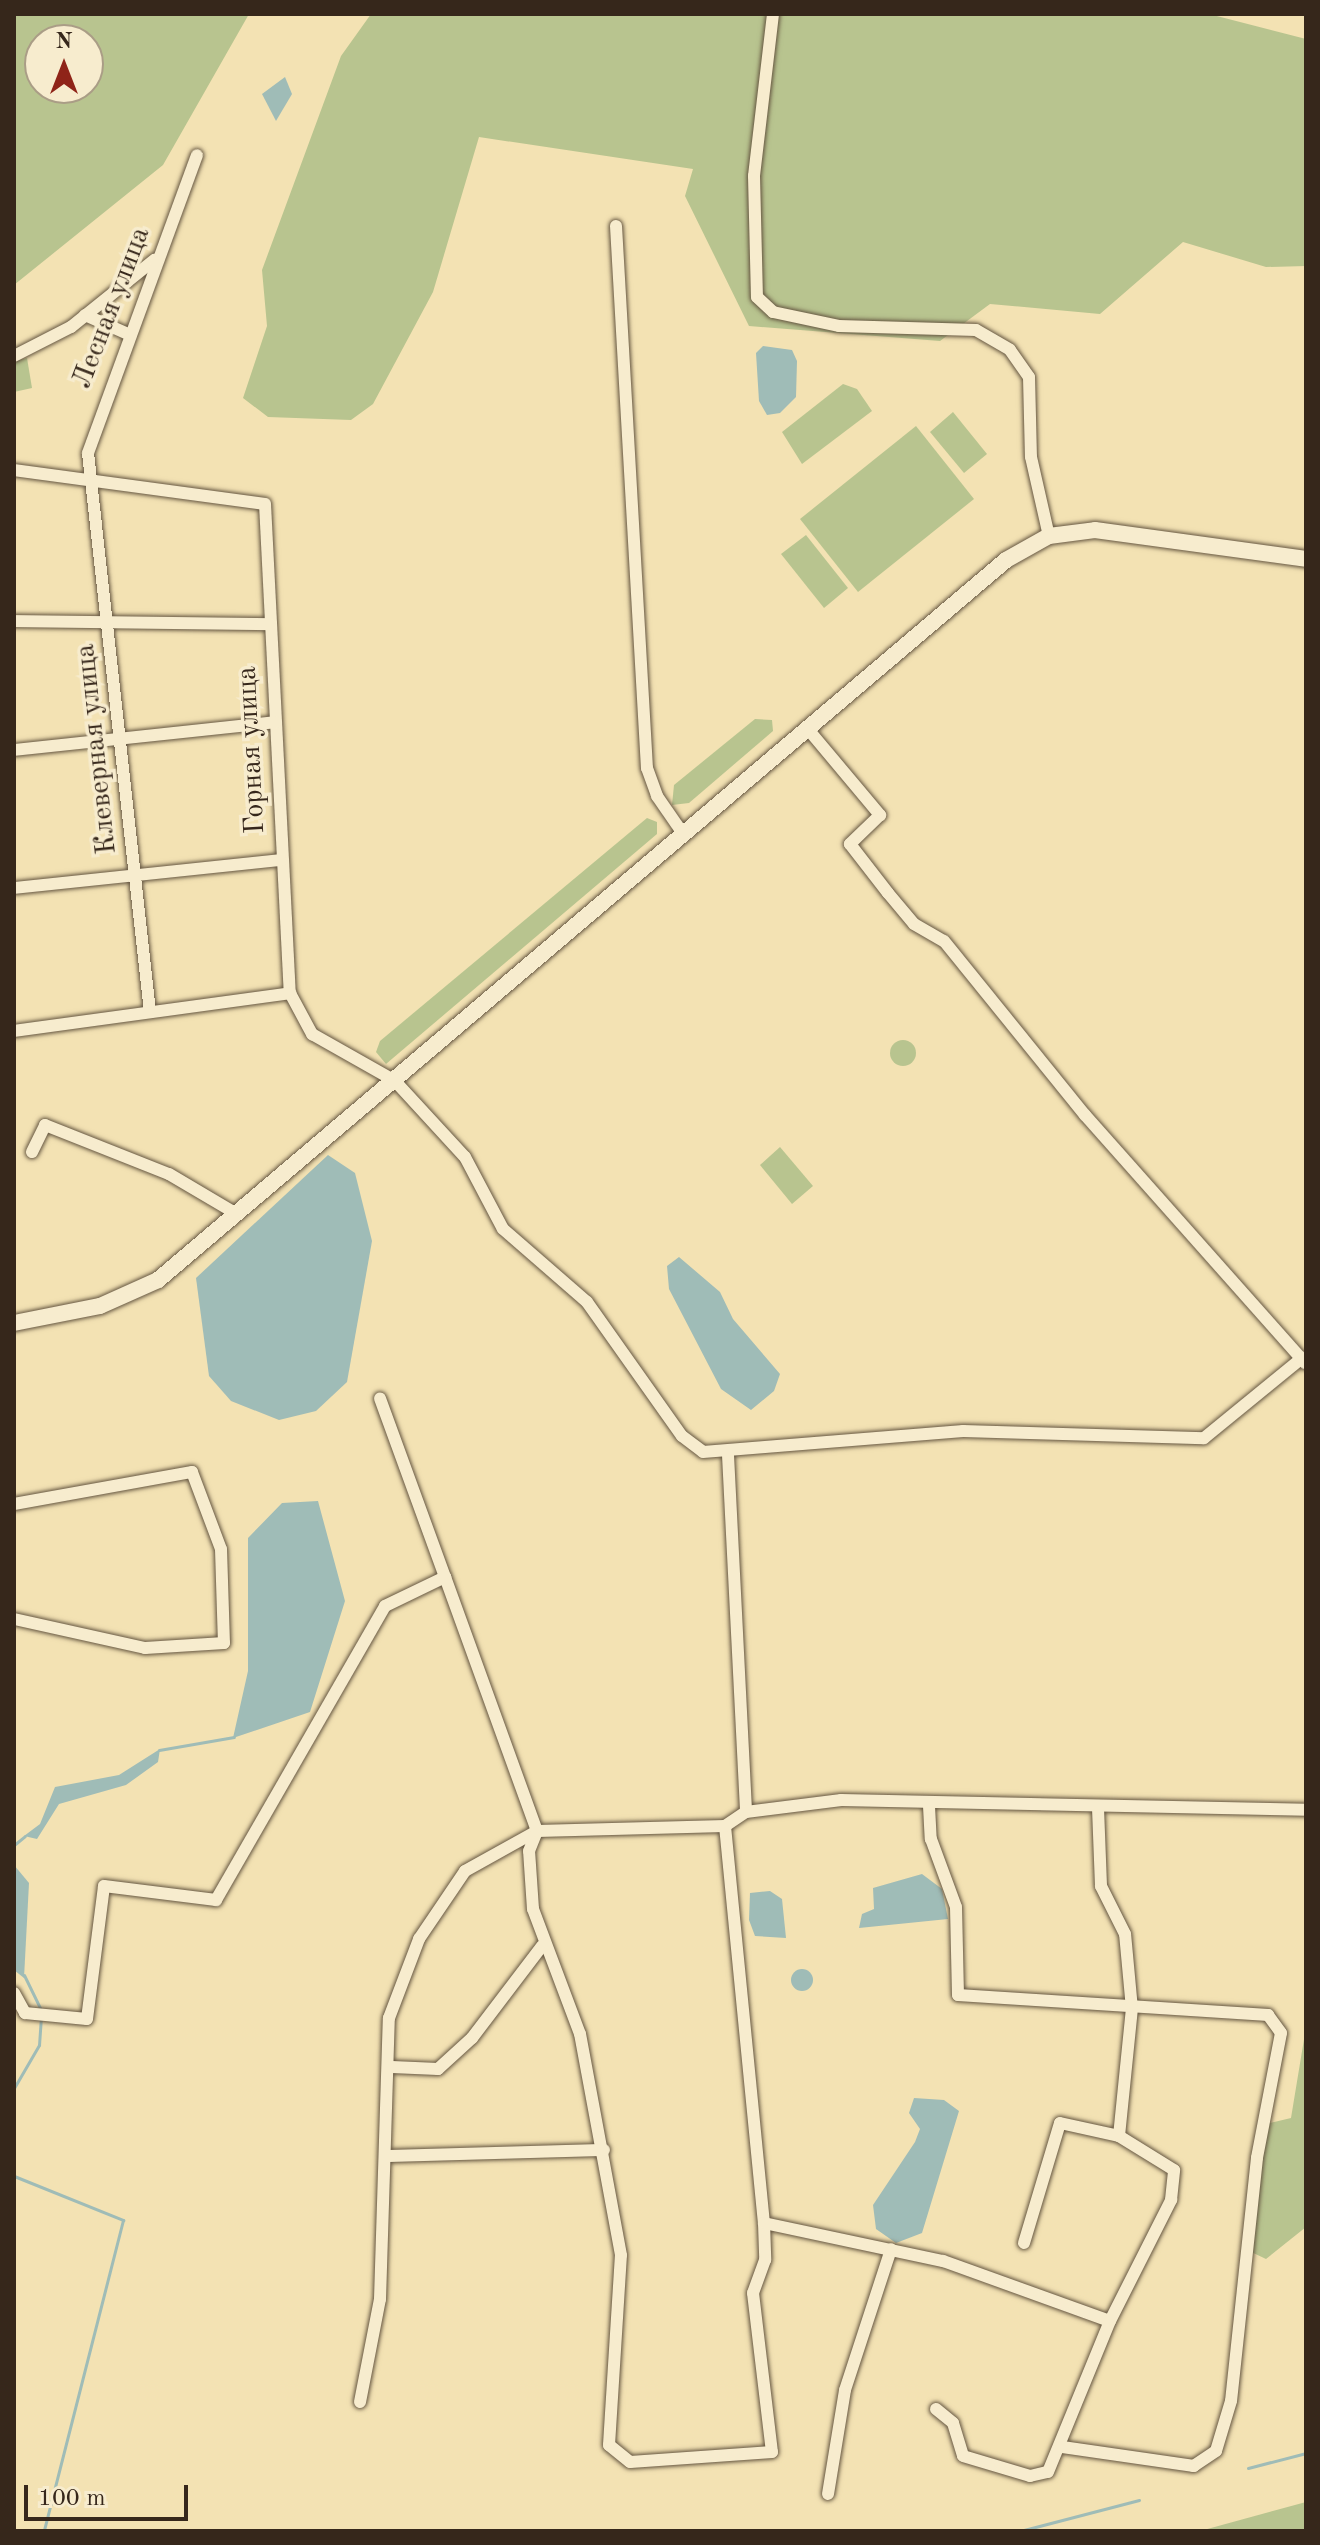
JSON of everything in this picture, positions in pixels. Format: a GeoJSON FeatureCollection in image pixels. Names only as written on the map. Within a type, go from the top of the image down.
{"type":"FeatureCollection","features":[{"type":"Feature","properties":{"kind":"street"},"geometry":{"type":"LineString","coordinates":[[773,14],[754,176],[757,297],[773,312],[839,326],[976,330],[1010,350],[1029,377],[1031,457],[1049,536]]}},
{"type":"Feature","properties":{"kind":"street","name":"Лесная улица"},"geometry":{"type":"LineString","coordinates":[[92,480],[90,433],[197,155]]}},
{"type":"Feature","properties":{"kind":"street"},"geometry":{"type":"LineString","coordinates":[[616,226],[647,768],[657,796],[684,835]]}},
{"type":"Feature","properties":{"kind":"street"},"geometry":{"type":"LineString","coordinates":[[14,356],[85,315],[157,258]]}},
{"type":"Feature","properties":{"kind":"street"},"geometry":{"type":"LineString","coordinates":[[85,315],[128,334]]}},
{"type":"Feature","properties":{"kind":"street"},"geometry":{"type":"LineString","coordinates":[[14,470],[92,480]]}},
{"type":"Feature","properties":{"kind":"street","name":"Горная улица"},"geometry":{"type":"LineString","coordinates":[[92,480],[265,504],[290,993]]}},
{"type":"Feature","properties":{"kind":"street","name":"Клеверная улица"},"geometry":{"type":"LineString","coordinates":[[92,480],[150,1012]]}},
{"type":"Feature","properties":{"kind":"street"},"geometry":{"type":"LineString","coordinates":[[14,1323],[131,1296],[395,1081],[995,569],[1049,536],[1095,530],[1306,559]]}},
{"type":"Feature","properties":{"kind":"street"},"geometry":{"type":"LineString","coordinates":[[14,621],[270,624]]}},
{"type":"Feature","properties":{"kind":"street"},"geometry":{"type":"LineString","coordinates":[[14,750],[276,722]]}},
{"type":"Feature","properties":{"kind":"street"},"geometry":{"type":"LineString","coordinates":[[14,1031],[290,993],[312,1034],[395,1081],[465,1157],[503,1229],[587,1302],[682,1436],[703,1452],[728,1455],[963,1431],[1204,1438],[1304,1361],[1085,1115],[944,941],[914,924],[850,844],[880,815],[807,728]]}},
{"type":"Feature","properties":{"kind":"street"},"geometry":{"type":"LineString","coordinates":[[14,888],[281,860]]}},
{"type":"Feature","properties":{"kind":"street"},"geometry":{"type":"LineString","coordinates":[[32,1152],[45,1125],[169,1174],[235,1213]]}},
{"type":"Feature","properties":{"kind":"street"},"geometry":{"type":"LineString","coordinates":[[380,1398],[537,1831],[529,1851],[542,1946],[554,1958],[580,2034],[604,2150],[621,2255],[609,2445],[618,2460],[772,2452],[753,2293],[765,2260],[764,2223],[725,1826]]}},
{"type":"Feature","properties":{"kind":"street"},"geometry":{"type":"LineString","coordinates":[[728,1455],[746,1812]]}},
{"type":"Feature","properties":{"kind":"street"},"geometry":{"type":"LineString","coordinates":[[14,1504],[192,1472],[221,1549],[224,1643],[145,1648],[14,1619]]}},
{"type":"Feature","properties":{"kind":"street"},"geometry":{"type":"LineString","coordinates":[[14,1993],[25,2013],[87,2019],[104,1886],[216,1900],[385,1606],[445,1577]]}},
{"type":"Feature","properties":{"kind":"street"},"geometry":{"type":"LineString","coordinates":[[360,2402],[380,2299],[392,2067],[389,2018],[419,1939],[465,1871],[537,1831],[725,1826],[746,1812],[841,1800],[929,1806],[1306,1810]]}},
{"type":"Feature","properties":{"kind":"street"},"geometry":{"type":"LineString","coordinates":[[929,1806],[931,1839],[956,1907],[958,1995],[1132,2009],[1268,2015],[1281,2033],[1257,2158],[1231,2401],[1209,2462],[1062,2447]]}},
{"type":"Feature","properties":{"kind":"street"},"geometry":{"type":"LineString","coordinates":[[1098,1807],[1101,1886],[1125,1934],[1132,2009],[1119,2136]]}},
{"type":"Feature","properties":{"kind":"street"},"geometry":{"type":"LineString","coordinates":[[392,2067],[438,2069],[472,2038],[542,1946]]}},
{"type":"Feature","properties":{"kind":"street"},"geometry":{"type":"LineString","coordinates":[[936,2409],[953,2423],[963,2456],[1010,2471],[1048,2472],[1062,2447],[1110,2321],[1171,2200],[1174,2170],[1119,2136],[1060,2123],[1024,2243]]}},
{"type":"Feature","properties":{"kind":"street"},"geometry":{"type":"LineString","coordinates":[[386,2156],[604,2150]]}},
{"type":"Feature","properties":{"kind":"street"},"geometry":{"type":"LineString","coordinates":[[764,2223],[891,2249],[1110,2321]]}},
{"type":"Feature","properties":{"kind":"street"},"geometry":{"type":"LineString","coordinates":[[828,2494],[845,2390],[891,2249]]}},
{"type":"Feature","properties":{"kind":"green space"},"geometry":{"type":"Polygon","coordinates":[[[14,14],[249,14],[163,165],[14,285],[14,14]]]}},
{"type":"Feature","properties":{"kind":"green space"},"geometry":{"type":"Polygon","coordinates":[[[371,14],[1209,14],[1306,39],[1306,266],[1266,267],[1183,242],[1100,314],[990,304],[940,341],[749,326],[685,196],[693,169],[479,137],[433,292],[373,404],[351,420],[268,417],[243,398],[267,326],[262,270],[341,56],[371,14]]]}},
{"type":"Feature","properties":{"kind":"green space"},"geometry":{"type":"Polygon","coordinates":[[[27,358],[32,388],[14,392],[14,361],[27,358]]]}},
{"type":"Feature","properties":{"kind":"green space"},"geometry":{"type":"Polygon","coordinates":[[[843,384],[857,389],[872,411],[802,464],[782,432],[843,384]]]}},
{"type":"Feature","properties":{"kind":"green space"},"geometry":{"type":"Polygon","coordinates":[[[953,412],[987,454],[964,473],[930,432],[953,412]]]}},
{"type":"Feature","properties":{"kind":"green space"},"geometry":{"type":"Polygon","coordinates":[[[916,426],[974,499],[858,592],[800,519],[916,426]]]}},
{"type":"Feature","properties":{"kind":"green space"},"geometry":{"type":"Polygon","coordinates":[[[806,535],[848,588],[824,608],[781,554],[806,535]]]}},
{"type":"Feature","properties":{"kind":"green space"},"geometry":{"type":"Polygon","coordinates":[[[755,719],[772,720],[773,731],[689,803],[672,805],[674,785],[755,719]]]}},
{"type":"Feature","properties":{"kind":"green space"},"geometry":{"type":"Polygon","coordinates":[[[647,818],[657,822],[657,834],[386,1064],[376,1052],[380,1041],[647,818]]]}},
{"type":"Feature","properties":{"kind":"green space"},"geometry":{"type":"Polygon","coordinates":[[[903,1040],[912,1044],[916,1053],[912,1062],[903,1066],[894,1062],[890,1053],[894,1044],[903,1040]]]}},
{"type":"Feature","properties":{"kind":"green space"},"geometry":{"type":"Polygon","coordinates":[[[780,1147],[813,1186],[792,1204],[760,1165],[780,1147]]]}},
{"type":"Feature","properties":{"kind":"green space"},"geometry":{"type":"Polygon","coordinates":[[[1306,2027],[1306,2227],[1266,2259],[1247,2250],[1262,2125],[1291,2118],[1306,2027]]]}},
{"type":"Feature","properties":{"kind":"green space"},"geometry":{"type":"Polygon","coordinates":[[[1306,2502],[1306,2531],[1200,2531],[1306,2502]]]}},
{"type":"Feature","properties":{"kind":"water"},"geometry":{"type":"Polygon","coordinates":[[[285,77],[292,94],[276,121],[262,94],[285,77]]]}},
{"type":"Feature","properties":{"kind":"water"},"geometry":{"type":"Polygon","coordinates":[[[763,346],[792,350],[797,361],[796,397],[780,413],[767,415],[759,401],[756,353],[763,346]]]}},
{"type":"Feature","properties":{"kind":"water"},"geometry":{"type":"Polygon","coordinates":[[[328,1155],[355,1173],[372,1241],[347,1382],[316,1411],[279,1420],[231,1401],[209,1376],[196,1278],[328,1155]]]}},
{"type":"Feature","properties":{"kind":"water"},"geometry":{"type":"Polygon","coordinates":[[[679,1257],[720,1292],[733,1319],[780,1374],[774,1391],[751,1410],[721,1389],[669,1289],[667,1266],[679,1257]]]}},
{"type":"Feature","properties":{"kind":"water"},"geometry":{"type":"Polygon","coordinates":[[[318,1501],[345,1601],[310,1712],[233,1738],[248,1671],[248,1538],[282,1503],[318,1501]]]}},
{"type":"Feature","properties":{"kind":"water"},"geometry":{"type":"Polygon","coordinates":[[[160,1749],[158,1762],[126,1785],[59,1804],[37,1839],[24,1836],[40,1824],[55,1787],[119,1775],[160,1749]]]}},
{"type":"Feature","properties":{"kind":"water"},"geometry":{"type":"Polygon","coordinates":[[[14,1865],[29,1883],[24,1978],[14,1970],[14,1865]]]}},
{"type":"Feature","properties":{"kind":"water"},"geometry":{"type":"Polygon","coordinates":[[[922,1874],[942,1889],[948,1919],[859,1928],[862,1914],[874,1909],[873,1888],[922,1874]]]}},
{"type":"Feature","properties":{"kind":"water"},"geometry":{"type":"Polygon","coordinates":[[[770,1891],[782,1899],[786,1938],[755,1936],[749,1920],[750,1893],[770,1891]]]}},
{"type":"Feature","properties":{"kind":"water"},"geometry":{"type":"Polygon","coordinates":[[[802,1969],[810,1972],[813,1980],[810,1988],[802,1991],[794,1988],[791,1980],[794,1972],[802,1969]]]}},
{"type":"Feature","properties":{"kind":"water"},"geometry":{"type":"Polygon","coordinates":[[[914,2098],[944,2100],[959,2111],[922,2233],[896,2243],[876,2229],[873,2205],[915,2142],[920,2129],[909,2113],[914,2098]]]}},
{"type":"Feature","properties":{"kind":"waterway"},"geometry":{"type":"LineString","coordinates":[[159,1750],[234,1737]]}},
{"type":"Feature","properties":{"kind":"waterway"},"geometry":{"type":"LineString","coordinates":[[14,1845],[25,1836]]}},
{"type":"Feature","properties":{"kind":"waterway"},"geometry":{"type":"LineString","coordinates":[[24,1975],[41,2010]]}},
{"type":"Feature","properties":{"kind":"waterway"},"geometry":{"type":"LineString","coordinates":[[14,2088],[39,2045],[41,2018]]}},
{"type":"Feature","properties":{"kind":"waterway"},"geometry":{"type":"LineString","coordinates":[[14,2176],[123,2220],[44,2531]]}},
{"type":"Feature","properties":{"kind":"waterway"},"geometry":{"type":"LineString","coordinates":[[1248,2468],[1306,2453]]}},
{"type":"Feature","properties":{"kind":"waterway"},"geometry":{"type":"LineString","coordinates":[[1020,2531],[1139,2500]]}}]}
